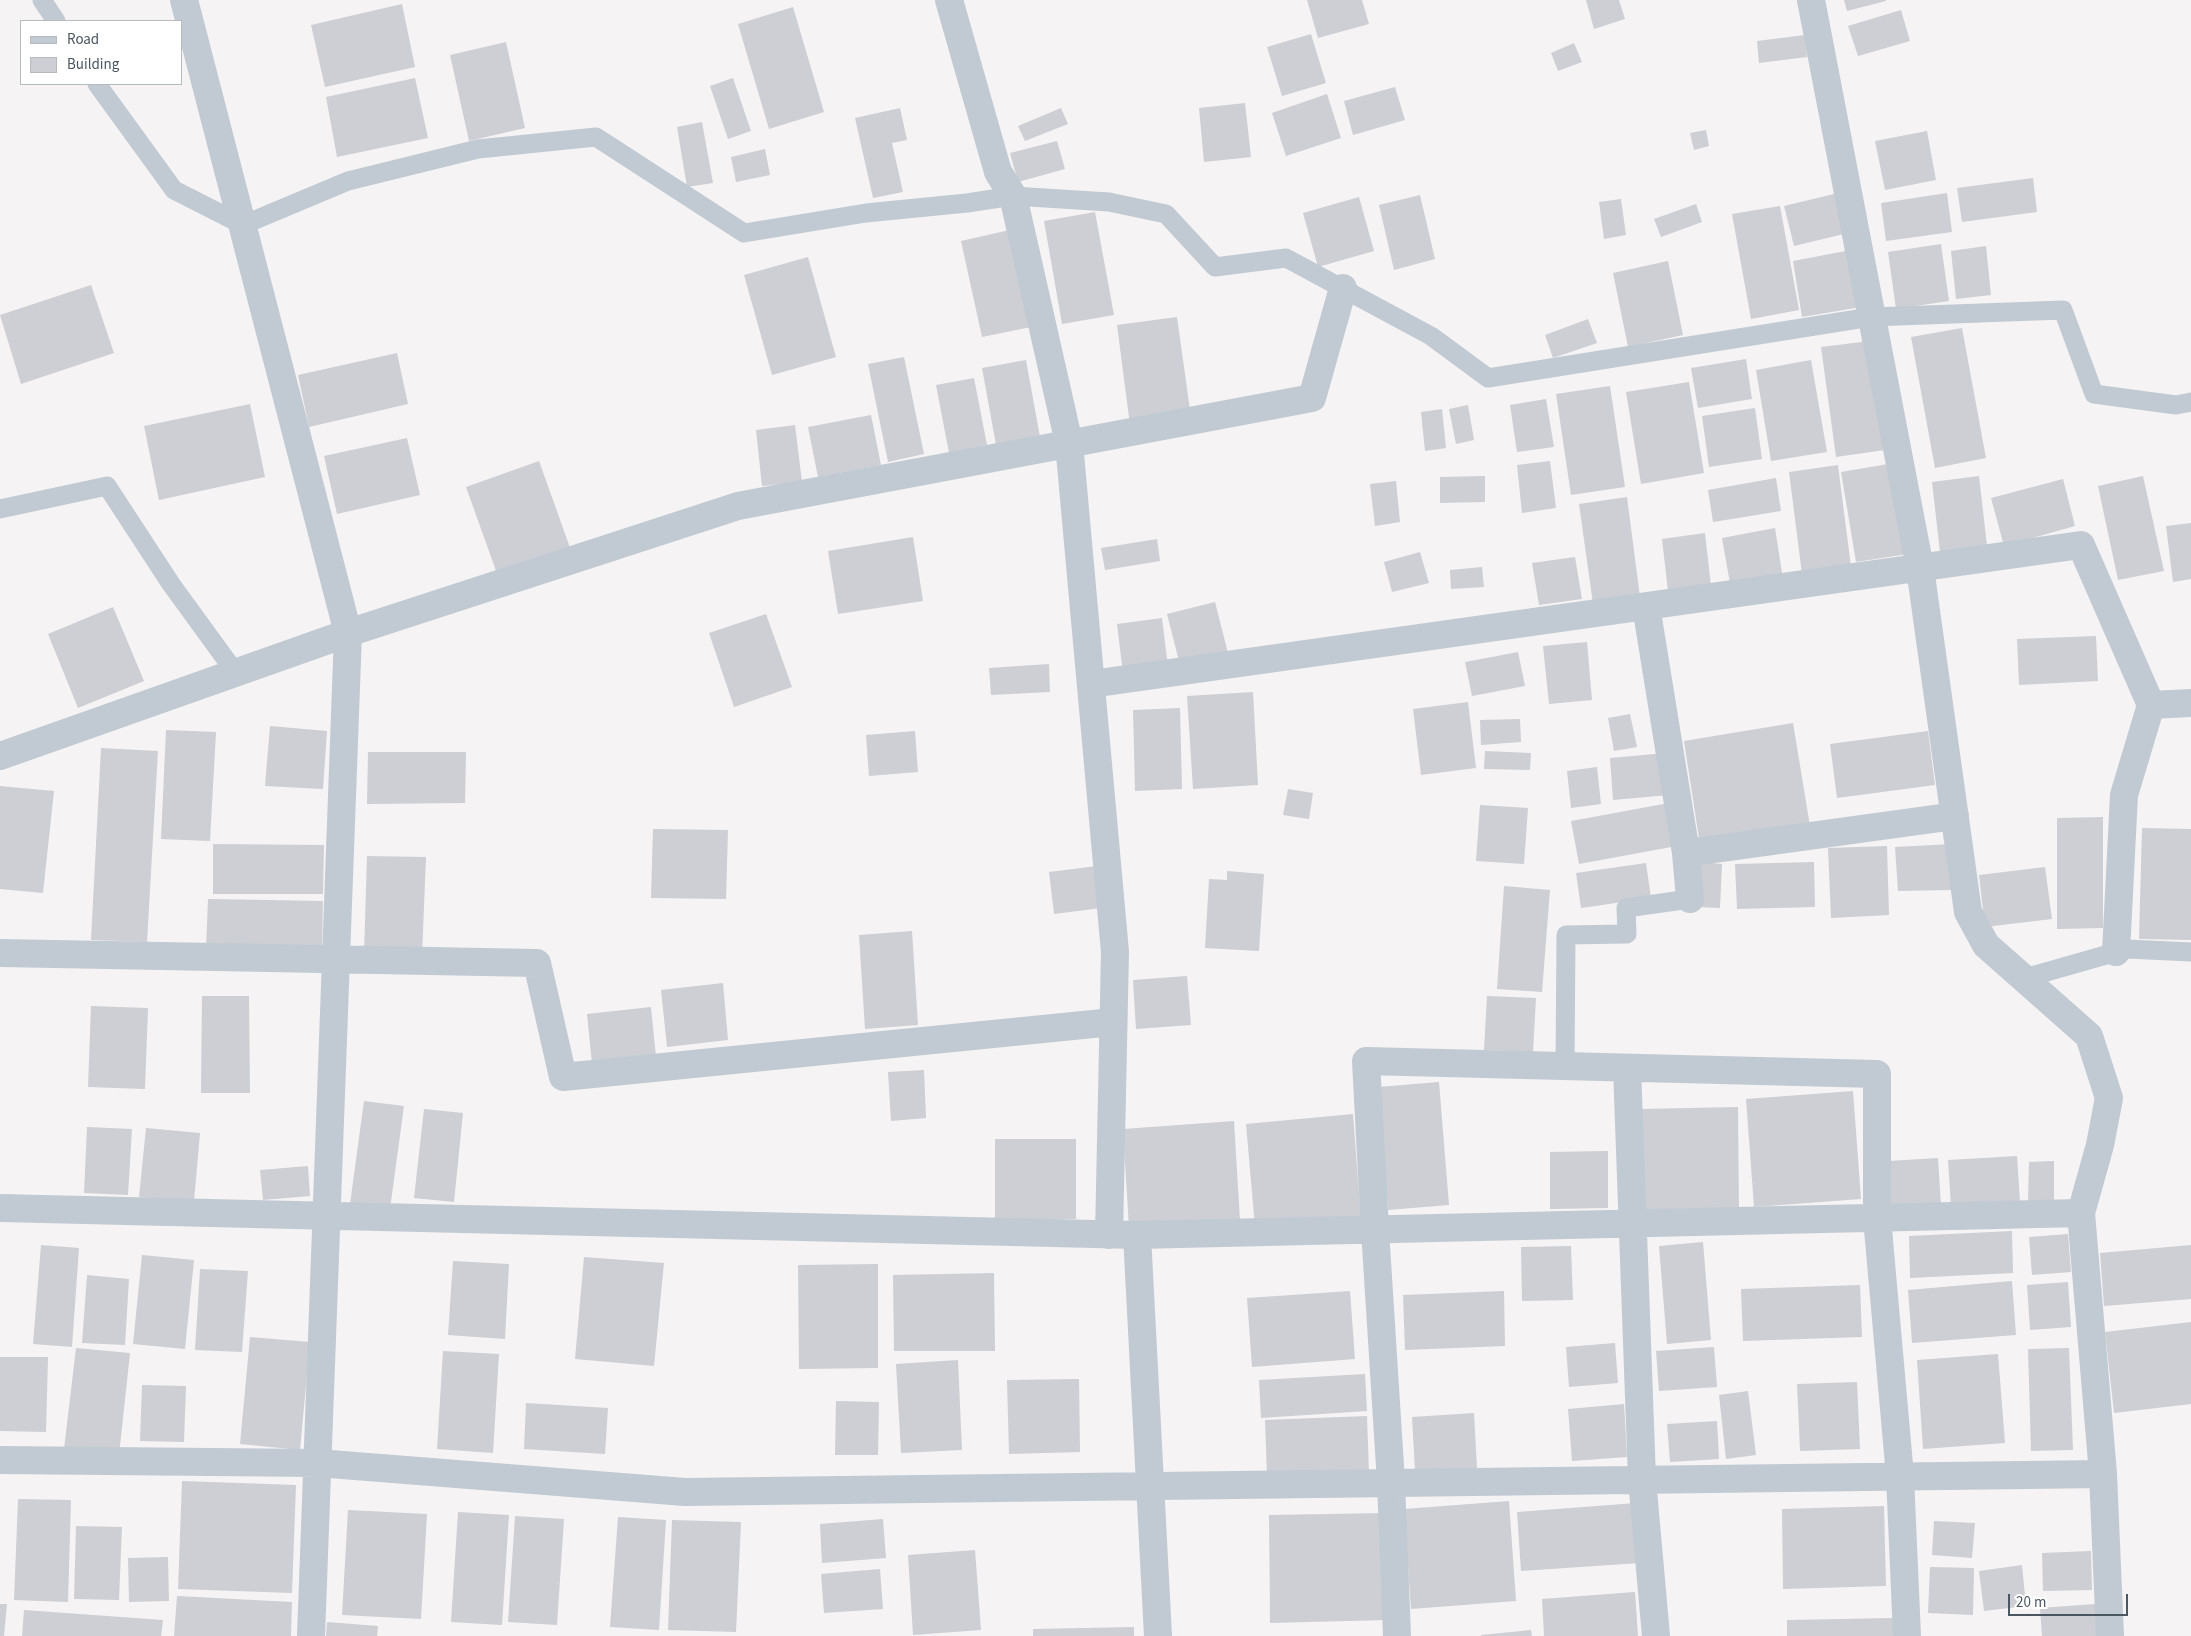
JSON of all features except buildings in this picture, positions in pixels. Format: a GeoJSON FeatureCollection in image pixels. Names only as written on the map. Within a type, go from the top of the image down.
{"type":"FeatureCollection","features":[{"type":"Feature","properties":{"kind":"street"},"geometry":{"type":"LineString","coordinates":[[184,0],[348,633],[311,1636]]}},
{"type":"Feature","properties":{"kind":"street"},"geometry":{"type":"LineString","coordinates":[[949,0],[998,172],[1013,196],[1069,443],[1115,952],[1109,1235]]}},
{"type":"Feature","properties":{"kind":"street"},"geometry":{"type":"LineString","coordinates":[[1811,0],[1920,568],[1968,912],[1986,945],[2090,1036],[2109,1098],[2100,1144],[2081,1213],[2103,1474],[2110,1636]]}},
{"type":"Feature","properties":{"kind":"street"},"geometry":{"type":"LineString","coordinates":[[0,756],[348,633],[738,506],[1312,398],[1343,288]]}},
{"type":"Feature","properties":{"kind":"street"},"geometry":{"type":"LineString","coordinates":[[1091,684],[2081,545],[2151,705],[2124,795],[2116,952]]}},
{"type":"Feature","properties":{"kind":"street"},"geometry":{"type":"LineString","coordinates":[[1646,606],[1686,853],[1690,898]]}},
{"type":"Feature","properties":{"kind":"street"},"geometry":{"type":"LineString","coordinates":[[2151,705],[2191,703]]}},
{"type":"Feature","properties":{"kind":"street"},"geometry":{"type":"LineString","coordinates":[[1686,853],[1955,816]]}},
{"type":"Feature","properties":{"kind":"street"},"geometry":{"type":"LineString","coordinates":[[0,952],[336,960],[537,962],[563,1077],[1113,1022]]}},
{"type":"Feature","properties":{"kind":"street"},"geometry":{"type":"LineString","coordinates":[[1397,1636],[1391,1482],[1374,1230],[1366,1061],[1877,1074],[1877,1218],[1900,1476],[1906,1636]]}},
{"type":"Feature","properties":{"kind":"street"},"geometry":{"type":"LineString","coordinates":[[1627,1068],[1642,1479],[1656,1636]]}},
{"type":"Feature","properties":{"kind":"street"},"geometry":{"type":"LineString","coordinates":[[0,1208],[1109,1235],[2081,1213]]}},
{"type":"Feature","properties":{"kind":"street"},"geometry":{"type":"LineString","coordinates":[[1137,1235],[1158,1636]]}},
{"type":"Feature","properties":{"kind":"street"},"geometry":{"type":"LineString","coordinates":[[0,1460],[317,1463],[685,1492],[2103,1474]]}},
{"type":"Feature","properties":{"kind":"lane"},"geometry":{"type":"LineString","coordinates":[[42,0],[55,20]]}},
{"type":"Feature","properties":{"kind":"lane"},"geometry":{"type":"LineString","coordinates":[[98,85],[174,190],[243,225],[348,180],[478,149],[596,137],[744,233],[866,213],[967,203],[1013,196],[1109,202],[1166,214],[1214,266],[1286,258],[1431,336],[1488,378],[1872,317],[2063,310],[2094,394],[2176,405],[2191,402]]}},
{"type":"Feature","properties":{"kind":"lane"},"geometry":{"type":"LineString","coordinates":[[0,509],[107,486],[171,584],[235,672]]}},
{"type":"Feature","properties":{"kind":"lane"},"geometry":{"type":"LineString","coordinates":[[1565,1066],[1566,935],[1627,934],[1626,908],[1690,898]]}},
{"type":"Feature","properties":{"kind":"lane"},"geometry":{"type":"LineString","coordinates":[[2025,978],[2127,949],[2191,952]]}}]}
